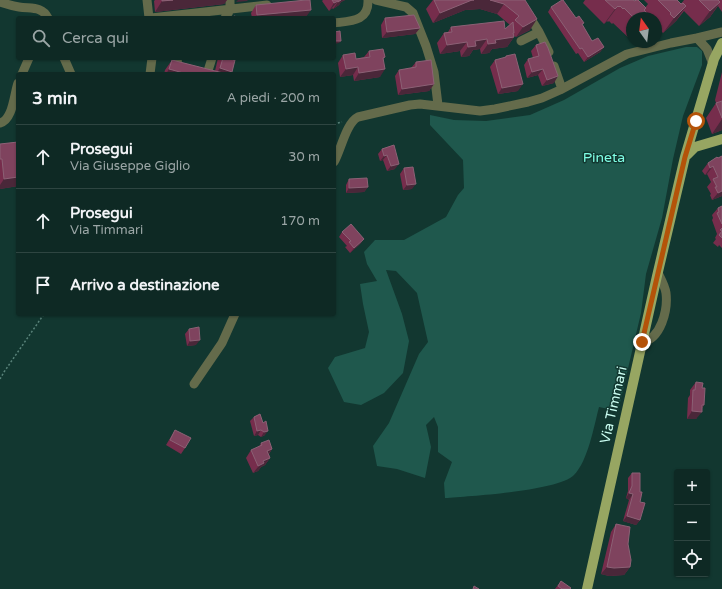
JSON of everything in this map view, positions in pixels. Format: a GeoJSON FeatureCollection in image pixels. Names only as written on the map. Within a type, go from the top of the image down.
{"type":"FeatureCollection","features":[{"type":"Feature","properties":{"kind":"main road","name":"Via Timmari"},"geometry":{"type":"LineString","coordinates":[[587,589],[685,157],[713,64],[722,43]]}},
{"type":"Feature","properties":{"kind":"main road"},"geometry":{"type":"LineString","coordinates":[[696,121],[701,137],[712,142]]}},
{"type":"Feature","properties":{"kind":"main road"},"geometry":{"type":"LineString","coordinates":[[685,157],[695,147],[722,139]]}},
{"type":"Feature","properties":{"kind":"street"},"geometry":{"type":"LineString","coordinates":[[147,0],[150,16]]}},
{"type":"Feature","properties":{"kind":"street"},"geometry":{"type":"LineString","coordinates":[[226,16],[230,10],[230,0]]}},
{"type":"Feature","properties":{"kind":"street"},"geometry":{"type":"LineString","coordinates":[[336,23],[360,18],[367,10],[368,0]]}},
{"type":"Feature","properties":{"kind":"street"},"geometry":{"type":"LineString","coordinates":[[376,0],[406,7],[413,13],[434,72],[438,105]]}},
{"type":"Feature","properties":{"kind":"street"},"geometry":{"type":"LineString","coordinates":[[519,0],[539,32],[549,52],[562,89]]}},
{"type":"Feature","properties":{"kind":"street"},"geometry":{"type":"LineString","coordinates":[[0,2],[11,6],[38,9],[43,11],[47,16]]}},
{"type":"Feature","properties":{"kind":"street"},"geometry":{"type":"LineString","coordinates":[[181,16],[230,10],[268,3]]}},
{"type":"Feature","properties":{"kind":"street"},"geometry":{"type":"LineString","coordinates":[[521,41],[539,32]]}},
{"type":"Feature","properties":{"kind":"street"},"geometry":{"type":"LineString","coordinates":[[336,157],[349,126],[355,118],[410,105],[438,105],[480,111],[542,98],[562,89],[627,54],[722,32]]}},
{"type":"Feature","properties":{"kind":"street"},"geometry":{"type":"LineString","coordinates":[[698,38],[707,49],[713,64]]}},
{"type":"Feature","properties":{"kind":"street"},"geometry":{"type":"LineString","coordinates":[[23,72],[28,60]]}},
{"type":"Feature","properties":{"kind":"street"},"geometry":{"type":"LineString","coordinates":[[65,60],[69,72]]}},
{"type":"Feature","properties":{"kind":"street"},"geometry":{"type":"LineString","coordinates":[[150,72],[152,60]]}},
{"type":"Feature","properties":{"kind":"street"},"geometry":{"type":"LineString","coordinates":[[177,60],[178,67],[196,72]]}},
{"type":"Feature","properties":{"kind":"street"},"geometry":{"type":"LineString","coordinates":[[208,72],[211,60]]}},
{"type":"Feature","properties":{"kind":"street"},"geometry":{"type":"LineString","coordinates":[[0,123],[7,119],[10,114],[16,91]]}},
{"type":"Feature","properties":{"kind":"street"},"geometry":{"type":"LineString","coordinates":[[642,342],[652,338],[658,332],[664,315],[666,292],[658,273]]}},
{"type":"Feature","properties":{"kind":"street"},"geometry":{"type":"LineString","coordinates":[[194,384],[222,343],[234,316]]}},
{"type":"Feature","properties":{"kind":"path"},"geometry":{"type":"LineString","coordinates":[[0,379],[43,316]]}},
{"type":"Feature","properties":{"kind":"green space","name":"Pineta"},"geometry":{"type":"Polygon","coordinates":[[[686,47],[697,47],[702,51],[702,65],[683,116],[662,218],[646,274],[641,313],[618,411],[599,407],[590,443],[579,469],[574,475],[565,480],[533,489],[445,498],[444,483],[452,462],[438,452],[438,427],[434,417],[426,425],[431,447],[425,478],[397,469],[377,466],[373,446],[389,423],[419,354],[428,342],[417,293],[396,271],[386,270],[402,314],[409,341],[403,373],[384,393],[361,405],[344,402],[328,368],[335,357],[365,348],[369,332],[360,284],[377,281],[367,264],[364,252],[375,240],[404,240],[446,217],[458,195],[464,188],[463,160],[430,125],[430,115],[454,120],[486,121],[530,115],[564,100],[620,68],[648,56],[686,47]]]}},
{"type":"Feature","properties":{"kind":"building"},"geometry":{"type":"Polygon","coordinates":[[[310,0],[311,10],[257,15],[256,5],[310,0]]]}},
{"type":"Feature","properties":{"kind":"building"},"geometry":{"type":"Polygon","coordinates":[[[332,0],[341,0],[334,3],[332,0]]]}},
{"type":"Feature","properties":{"kind":"building"},"geometry":{"type":"Polygon","coordinates":[[[434,0],[472,0],[440,13],[434,0]]]}},
{"type":"Feature","properties":{"kind":"building"},"geometry":{"type":"Polygon","coordinates":[[[490,0],[525,0],[537,19],[523,27],[515,20],[519,16],[504,4],[490,0]]]}},
{"type":"Feature","properties":{"kind":"building"},"geometry":{"type":"Polygon","coordinates":[[[562,0],[576,18],[579,16],[584,23],[582,24],[592,41],[598,38],[604,47],[588,57],[582,48],[580,49],[551,7],[562,0]]]}},
{"type":"Feature","properties":{"kind":"building"},"geometry":{"type":"Polygon","coordinates":[[[605,0],[638,0],[646,8],[644,10],[646,12],[628,12],[620,6],[615,9],[605,0]]]}},
{"type":"Feature","properties":{"kind":"building"},"geometry":{"type":"Polygon","coordinates":[[[658,0],[677,0],[686,6],[674,18],[658,0]]]}},
{"type":"Feature","properties":{"kind":"building"},"geometry":{"type":"Polygon","coordinates":[[[699,0],[718,0],[720,2],[710,11],[699,0]]]}},
{"type":"Feature","properties":{"kind":"building"},"geometry":{"type":"Polygon","coordinates":[[[414,15],[420,28],[387,32],[385,18],[414,15]]]}},
{"type":"Feature","properties":{"kind":"building"},"geometry":{"type":"Polygon","coordinates":[[[504,21],[505,29],[513,22],[514,37],[495,40],[496,43],[488,44],[487,39],[475,41],[476,46],[468,47],[467,42],[447,45],[444,33],[452,32],[451,27],[504,21]]]}},
{"type":"Feature","properties":{"kind":"building"},"geometry":{"type":"Polygon","coordinates":[[[340,31],[341,41],[336,41],[336,32],[340,31]]]}},
{"type":"Feature","properties":{"kind":"building"},"geometry":{"type":"Polygon","coordinates":[[[545,42],[558,76],[547,80],[543,69],[532,72],[528,59],[539,56],[536,45],[545,42]]]}},
{"type":"Feature","properties":{"kind":"building"},"geometry":{"type":"Polygon","coordinates":[[[383,49],[385,69],[359,73],[358,67],[346,69],[343,55],[355,53],[356,59],[370,57],[369,51],[383,49]]]}},
{"type":"Feature","properties":{"kind":"building"},"geometry":{"type":"Polygon","coordinates":[[[515,54],[523,84],[502,88],[495,60],[515,54]]]}},
{"type":"Feature","properties":{"kind":"building"},"geometry":{"type":"Polygon","coordinates":[[[172,60],[219,72],[180,72],[169,69],[172,60]]]}},
{"type":"Feature","properties":{"kind":"building"},"geometry":{"type":"Polygon","coordinates":[[[222,60],[235,60],[232,72],[220,68],[222,60]]]}},
{"type":"Feature","properties":{"kind":"building"},"geometry":{"type":"Polygon","coordinates":[[[431,60],[434,84],[402,89],[399,70],[416,67],[416,62],[431,60]]]}},
{"type":"Feature","properties":{"kind":"building"},"geometry":{"type":"Polygon","coordinates":[[[722,101],[722,118],[716,103],[722,101]]]}},
{"type":"Feature","properties":{"kind":"building"},"geometry":{"type":"Polygon","coordinates":[[[16,142],[16,177],[4,179],[2,159],[0,159],[0,144],[16,142]]]}},
{"type":"Feature","properties":{"kind":"building"},"geometry":{"type":"Polygon","coordinates":[[[394,145],[399,164],[391,166],[387,155],[384,156],[382,149],[394,145]]]}},
{"type":"Feature","properties":{"kind":"building"},"geometry":{"type":"Polygon","coordinates":[[[722,156],[722,191],[718,193],[713,179],[718,177],[713,166],[710,168],[708,163],[717,157],[722,156]]]}},
{"type":"Feature","properties":{"kind":"building"},"geometry":{"type":"Polygon","coordinates":[[[413,167],[416,184],[407,185],[404,168],[413,167]]]}},
{"type":"Feature","properties":{"kind":"building"},"geometry":{"type":"Polygon","coordinates":[[[367,178],[368,187],[349,188],[349,179],[367,178]]]}},
{"type":"Feature","properties":{"kind":"building"},"geometry":{"type":"Polygon","coordinates":[[[722,206],[722,224],[717,213],[719,212],[718,208],[722,206]]]}},
{"type":"Feature","properties":{"kind":"building"},"geometry":{"type":"Polygon","coordinates":[[[351,224],[364,239],[354,248],[349,242],[351,241],[342,232],[351,224]]]}},
{"type":"Feature","properties":{"kind":"building"},"geometry":{"type":"Polygon","coordinates":[[[722,231],[722,238],[719,235],[722,231]]]}},
{"type":"Feature","properties":{"kind":"building"},"geometry":{"type":"Polygon","coordinates":[[[199,327],[200,340],[190,341],[189,329],[199,327]]]}},
{"type":"Feature","properties":{"kind":"building"},"geometry":{"type":"Polygon","coordinates":[[[696,382],[703,383],[702,388],[705,388],[702,412],[692,411],[693,390],[695,390],[696,382]]]}},
{"type":"Feature","properties":{"kind":"building"},"geometry":{"type":"Polygon","coordinates":[[[260,414],[263,423],[266,421],[268,431],[257,431],[254,417],[260,414]]]}},
{"type":"Feature","properties":{"kind":"building"},"geometry":{"type":"Polygon","coordinates":[[[175,430],[191,438],[185,448],[170,440],[175,430]]]}},
{"type":"Feature","properties":{"kind":"building"},"geometry":{"type":"Polygon","coordinates":[[[269,440],[272,449],[267,451],[270,458],[263,461],[264,463],[258,466],[251,450],[262,445],[261,443],[269,440]]]}},
{"type":"Feature","properties":{"kind":"building"},"geometry":{"type":"Polygon","coordinates":[[[632,473],[640,473],[640,492],[642,492],[640,502],[645,503],[640,520],[627,516],[633,494],[629,493],[632,486],[632,473]]]}},
{"type":"Feature","properties":{"kind":"building"},"geometry":{"type":"Polygon","coordinates":[[[616,524],[630,527],[628,544],[631,560],[630,567],[607,567],[616,524]]]}},
{"type":"Feature","properties":{"kind":"building"},"geometry":{"type":"Polygon","coordinates":[[[561,581],[571,588],[562,589],[558,586],[561,581]]]}},
{"type":"Feature","properties":{"kind":"route"},"geometry":{"type":"LineString","coordinates":[[642,342],[685,157],[696,121]]}}]}
